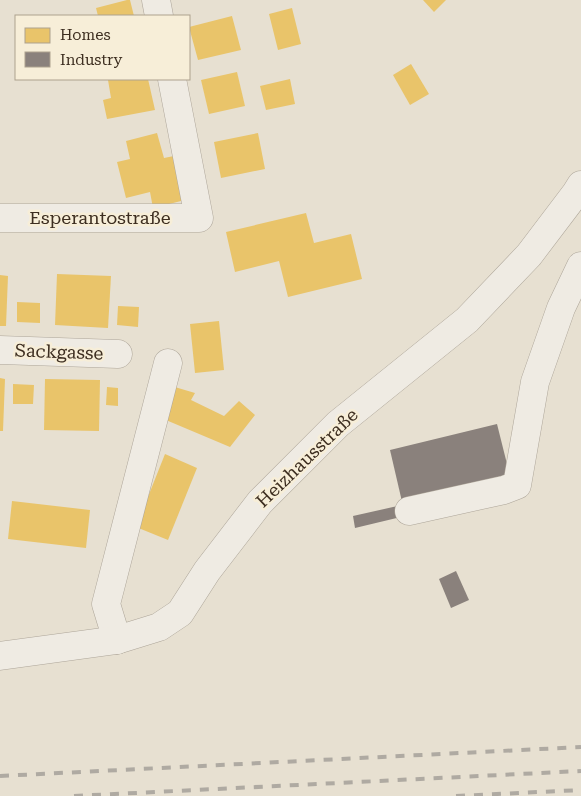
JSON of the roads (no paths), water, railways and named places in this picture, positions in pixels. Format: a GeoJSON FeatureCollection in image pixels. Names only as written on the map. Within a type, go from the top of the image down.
{"type":"FeatureCollection","features":[{"type":"Feature","properties":{"kind":"street"},"geometry":{"type":"LineString","coordinates":[[156,0],[159,15]]}},
{"type":"Feature","properties":{"kind":"street","name":"Esperantostraße"},"geometry":{"type":"LineString","coordinates":[[0,218],[199,218],[172,80]]}},
{"type":"Feature","properties":{"kind":"street","name":"Heizhausstraße"},"geometry":{"type":"LineString","coordinates":[[0,656],[116,640],[159,627],[180,613],[207,571],[260,502],[338,424],[467,320],[529,255],[579,192]]}},
{"type":"Feature","properties":{"kind":"street"},"geometry":{"type":"LineString","coordinates":[[409,511],[504,490],[517,485],[535,382],[561,308],[581,266]]}},
{"type":"Feature","properties":{"kind":"street","name":"Sackgasse"},"geometry":{"type":"LineString","coordinates":[[0,350],[118,354]]}},
{"type":"Feature","properties":{"kind":"street"},"geometry":{"type":"LineString","coordinates":[[116,640],[106,604],[168,363]]}},
{"type":"Feature","properties":{"kind":"railway"},"geometry":{"type":"LineString","coordinates":[[0,776],[581,747]]}},
{"type":"Feature","properties":{"kind":"railway"},"geometry":{"type":"LineString","coordinates":[[74,796],[581,771]]}},
{"type":"Feature","properties":{"kind":"railway"},"geometry":{"type":"LineString","coordinates":[[456,796],[581,790]]}}]}
